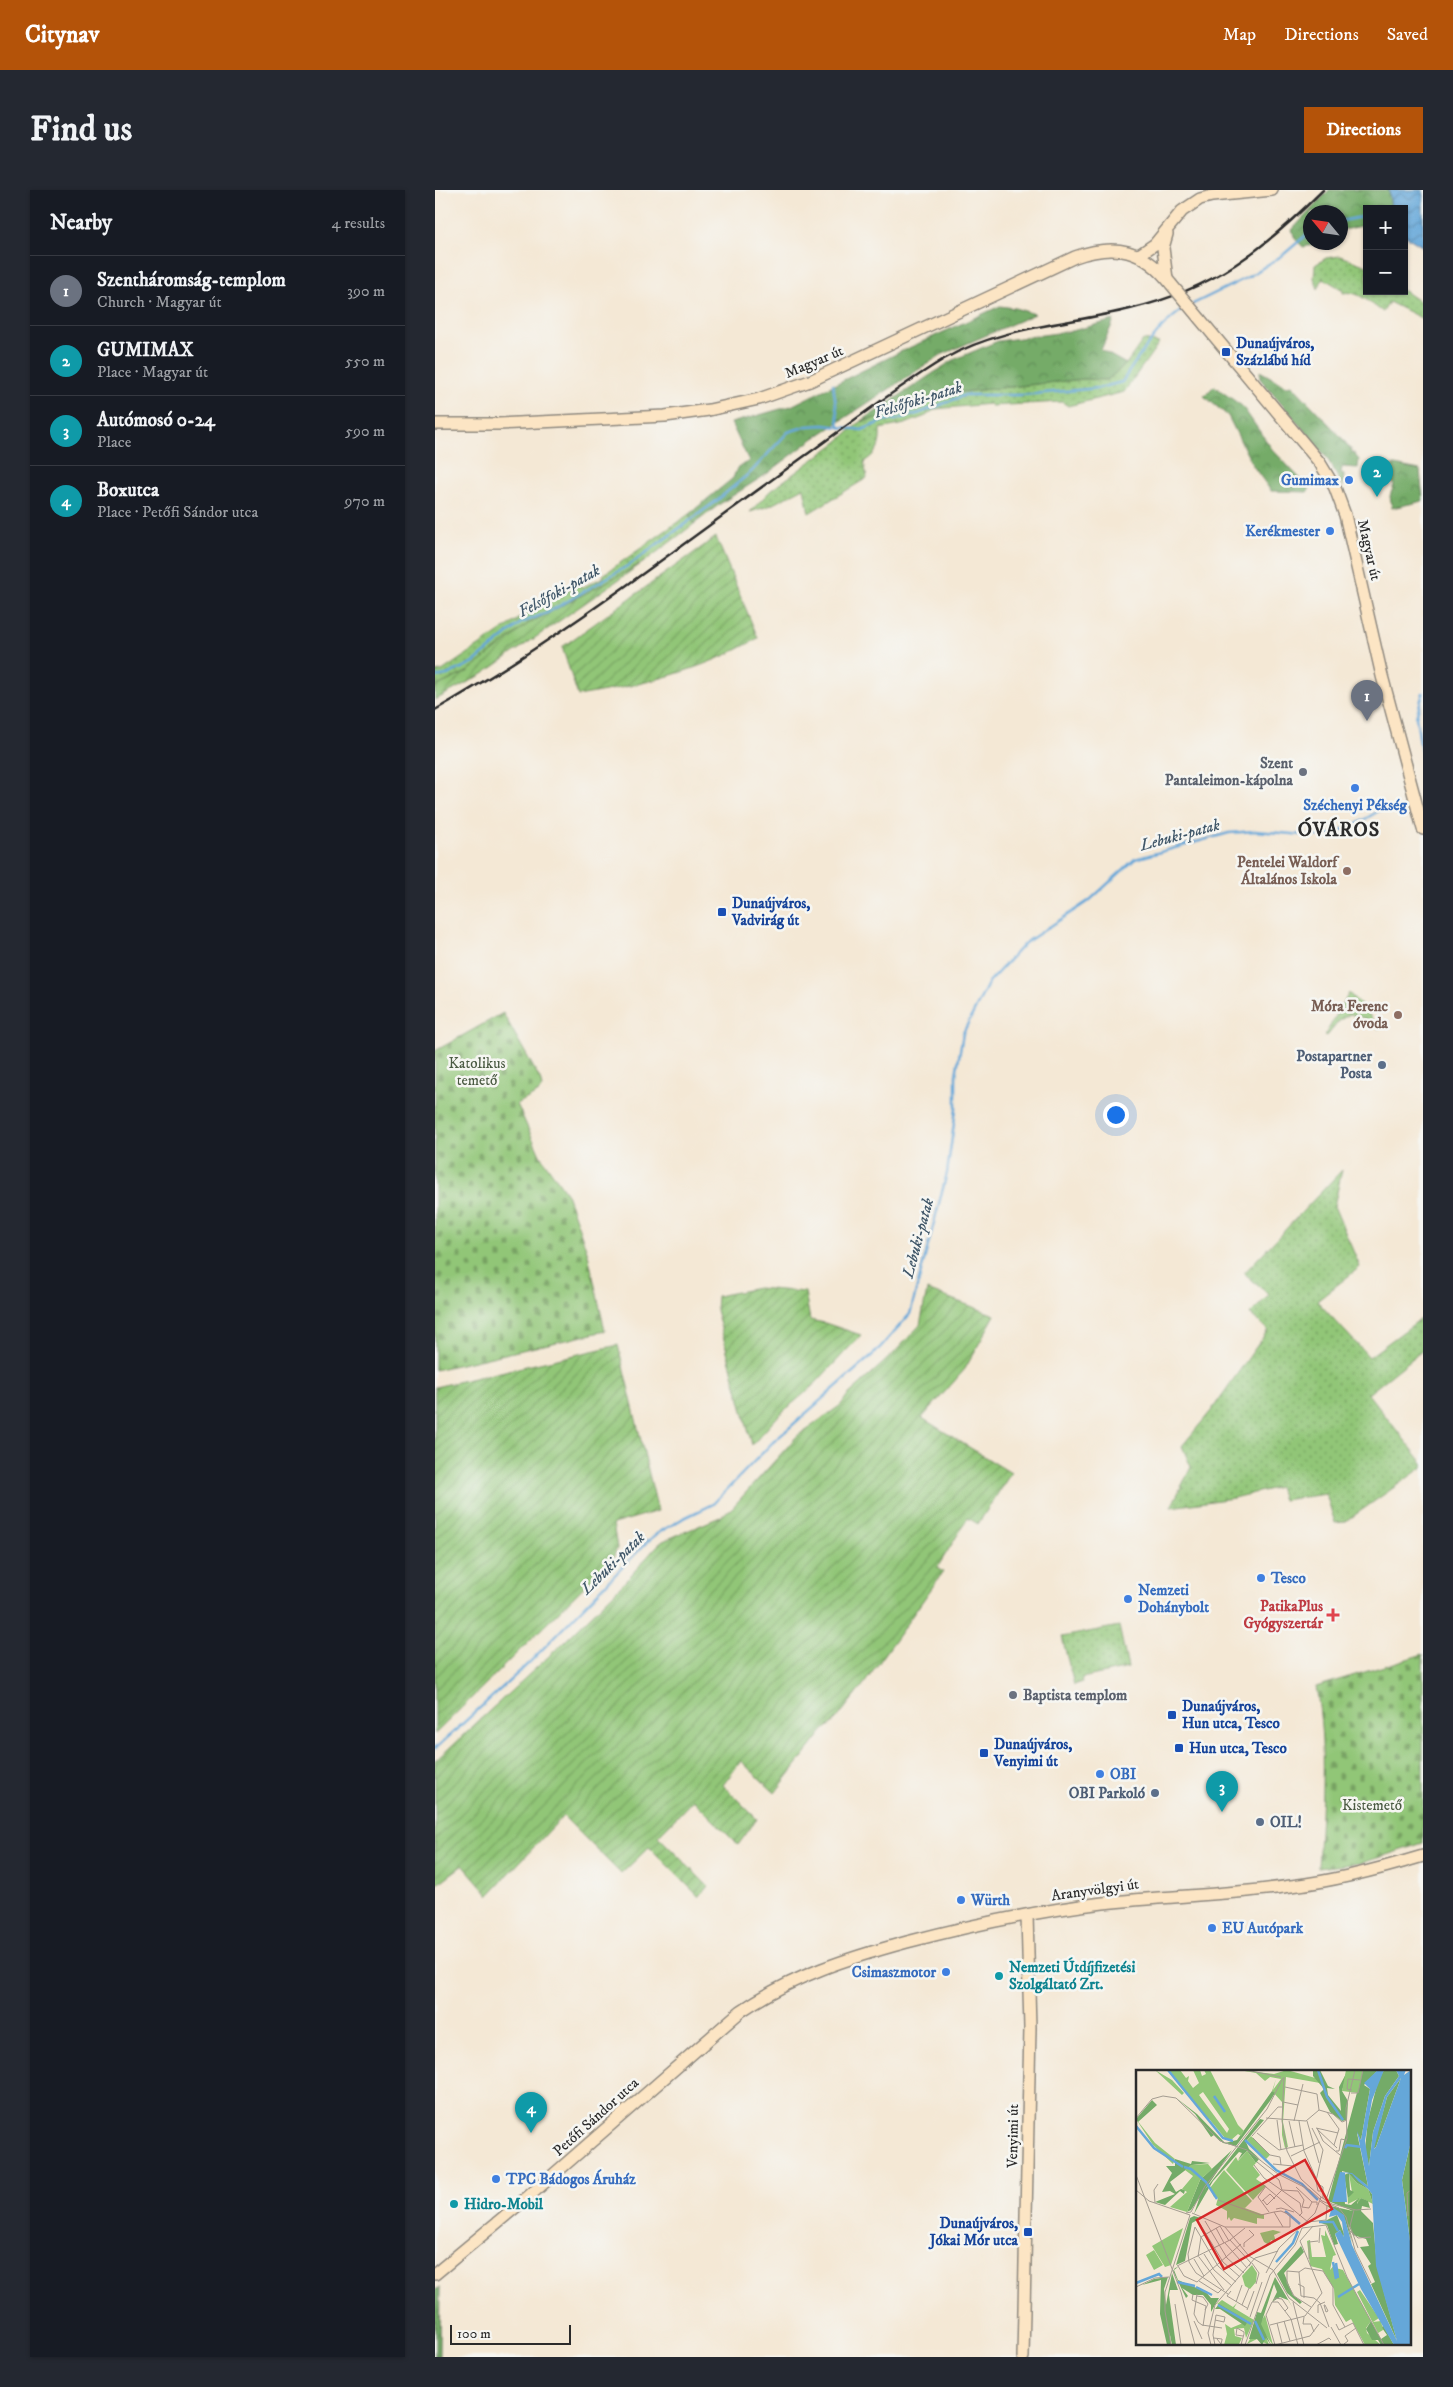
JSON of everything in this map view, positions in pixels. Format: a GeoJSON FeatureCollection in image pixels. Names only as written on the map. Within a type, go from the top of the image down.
{"type":"FeatureCollection","features":[{"type":"Feature","properties":{"kind":"street"},"geometry":{"type":"LineString","coordinates":[[1150,262],[1157,259],[1159,246],[1182,211],[1200,199],[1212,196],[1273,190]]}},
{"type":"Feature","properties":{"kind":"street"},"geometry":{"type":"LineString","coordinates":[[1139,255],[1159,246]]}},
{"type":"Feature","properties":{"kind":"street"},"geometry":{"type":"LineString","coordinates":[[1159,246],[1169,282]]}},
{"type":"Feature","properties":{"kind":"street","name":"Magyar út"},"geometry":{"type":"LineString","coordinates":[[435,424],[499,424],[649,417],[729,406],[759,399],[810,381],[1075,257],[1105,250],[1139,255],[1150,262],[1169,282],[1320,463],[1335,488],[1345,515],[1382,676],[1423,829]]}},
{"type":"Feature","properties":{"kind":"street","name":"Aranyvölgyi út"},"geometry":{"type":"LineString","coordinates":[[779,1987],[825,1967],[881,1949],[1027,1915],[1101,1904],[1305,1884],[1356,1874],[1423,1856]]}},
{"type":"Feature","properties":{"kind":"street","name":"Venyimi út"},"geometry":{"type":"LineString","coordinates":[[1023,2357],[1031,2028],[1027,1915]]}},
{"type":"Feature","properties":{"kind":"street","name":"Petőfi Sándor utca"},"geometry":{"type":"LineString","coordinates":[[435,2274],[529,2196],[712,2034],[741,2010],[779,1987]]}},
{"type":"Feature","properties":{"kind":"green space"},"geometry":{"type":"Polygon","coordinates":[[[1329,190],[1389,190],[1391,205],[1363,205],[1363,225],[1348,229],[1348,205],[1315,205],[1329,190]]]}},
{"type":"Feature","properties":{"kind":"green space"},"geometry":{"type":"Polygon","coordinates":[[[1303,218],[1303,247],[1295,239],[1292,230],[1303,218]]]}},
{"type":"Feature","properties":{"kind":"green space"},"geometry":{"type":"Polygon","coordinates":[[[1340,256],[1363,265],[1363,295],[1408,294],[1423,304],[1423,319],[1389,302],[1383,312],[1359,296],[1343,293],[1343,290],[1323,278],[1318,289],[1314,278],[1315,265],[1326,258],[1340,256]]]}},
{"type":"Feature","properties":{"kind":"green space"},"geometry":{"type":"Polygon","coordinates":[[[1000,306],[1035,314],[941,355],[813,439],[768,473],[720,504],[694,524],[689,514],[733,478],[737,468],[749,461],[731,423],[791,406],[900,352],[1000,306]]]}},
{"type":"Feature","properties":{"kind":"green space"},"geometry":{"type":"Polygon","coordinates":[[[1114,320],[1101,350],[1126,364],[1107,380],[1084,379],[934,395],[892,414],[860,422],[953,360],[998,341],[1072,331],[1114,320]]]}},
{"type":"Feature","properties":{"kind":"green space"},"geometry":{"type":"Polygon","coordinates":[[[1143,340],[1159,343],[1124,392],[1068,406],[1062,402],[991,406],[990,404],[935,409],[926,416],[905,424],[880,429],[878,448],[864,462],[867,478],[809,513],[804,488],[769,506],[750,512],[770,491],[837,442],[860,422],[892,414],[934,395],[1084,379],[1107,380],[1126,364],[1143,340]]]}},
{"type":"Feature","properties":{"kind":"green space"},"geometry":{"type":"Polygon","coordinates":[[[1260,371],[1286,386],[1292,385],[1342,438],[1359,460],[1358,468],[1342,467],[1341,473],[1344,474],[1343,487],[1327,458],[1261,380],[1260,371]]]}},
{"type":"Feature","properties":{"kind":"green space"},"geometry":{"type":"Polygon","coordinates":[[[1214,386],[1242,406],[1272,449],[1310,489],[1307,492],[1271,491],[1253,466],[1228,416],[1204,396],[1214,386]]]}},
{"type":"Feature","properties":{"kind":"green space"},"geometry":{"type":"Polygon","coordinates":[[[1395,465],[1420,470],[1423,501],[1392,508],[1390,496],[1394,485],[1388,479],[1383,466],[1395,465]]]}},
{"type":"Feature","properties":{"kind":"green space"},"geometry":{"type":"Polygon","coordinates":[[[689,514],[694,524],[644,562],[528,624],[467,672],[435,687],[435,672],[442,671],[523,616],[579,584],[581,588],[604,577],[603,575],[689,514]]]}},
{"type":"Feature","properties":{"kind":"green space"},"geometry":{"type":"Polygon","coordinates":[[[716,537],[758,638],[737,650],[693,668],[648,682],[578,696],[562,647],[716,537]]]}},
{"type":"Feature","properties":{"kind":"green space"},"geometry":{"type":"Polygon","coordinates":[[[644,562],[483,674],[435,700],[435,687],[467,672],[528,624],[644,562]]]}},
{"type":"Feature","properties":{"kind":"green space"},"geometry":{"type":"Polygon","coordinates":[[[1349,993],[1365,1009],[1379,1029],[1366,1019],[1350,1014],[1340,1020],[1327,1036],[1325,1035],[1349,993]]]}},
{"type":"Feature","properties":{"kind":"green space","name":"Katolikus temető"},"geometry":{"type":"Polygon","coordinates":[[[503,1013],[540,1079],[542,1087],[539,1092],[517,1104],[540,1155],[567,1194],[588,1254],[605,1331],[435,1370],[435,1051],[503,1013]]]}},
{"type":"Feature","properties":{"kind":"green space"},"geometry":{"type":"Polygon","coordinates":[[[1342,1170],[1334,1206],[1360,1267],[1317,1301],[1369,1357],[1423,1317],[1423,1350],[1368,1394],[1423,1463],[1423,1467],[1345,1522],[1335,1523],[1326,1494],[1283,1500],[1279,1487],[1233,1498],[1171,1507],[1191,1467],[1182,1446],[1211,1411],[1268,1330],[1250,1314],[1269,1295],[1244,1273],[1342,1170]]]}},
{"type":"Feature","properties":{"kind":"green space"},"geometry":{"type":"Polygon","coordinates":[[[758,1288],[805,1292],[810,1320],[861,1335],[812,1387],[780,1414],[752,1445],[716,1310],[717,1296],[758,1288]]]}},
{"type":"Feature","properties":{"kind":"green space"},"geometry":{"type":"Polygon","coordinates":[[[927,1290],[995,1315],[965,1369],[922,1418],[1011,1473],[978,1524],[968,1518],[937,1568],[943,1572],[864,1684],[835,1721],[823,1731],[775,1793],[741,1761],[723,1785],[757,1819],[738,1845],[693,1800],[658,1836],[708,1886],[699,1897],[649,1847],[621,1874],[563,1816],[489,1895],[463,1865],[435,1886],[435,1761],[561,1645],[622,1585],[657,1546],[663,1541],[720,1517],[732,1508],[797,1436],[841,1405],[847,1396],[893,1354],[920,1325],[927,1290]]]}},
{"type":"Feature","properties":{"kind":"green space"},"geometry":{"type":"Polygon","coordinates":[[[618,1345],[658,1511],[613,1524],[617,1548],[613,1558],[435,1734],[435,1387],[618,1345]]]}},
{"type":"Feature","properties":{"kind":"green space"},"geometry":{"type":"Polygon","coordinates":[[[1119,1626],[1128,1668],[1082,1678],[1083,1682],[1074,1685],[1062,1637],[1119,1626]]]}},
{"type":"Feature","properties":{"kind":"green space","name":"Kistemető"},"geometry":{"type":"Polygon","coordinates":[[[1423,1654],[1423,1843],[1362,1863],[1318,1868],[1322,1799],[1322,1754],[1316,1687],[1423,1654]]]}},
{"type":"Feature","properties":{"kind":"green space"},"geometry":{"type":"Polygon","coordinates":[[[440,2287],[439,2357],[435,2357],[435,2290],[440,2287]]]}},
{"type":"Feature","properties":{"kind":"water"},"geometry":{"type":"Polygon","coordinates":[[[1389,190],[1423,190],[1423,247],[1408,238],[1408,205],[1391,205],[1389,190]]]}},
{"type":"Feature","properties":{"kind":"waterway","name":"Felsőfoki-patak"},"geometry":{"type":"LineString","coordinates":[[1348,220],[1363,217]]}},
{"type":"Feature","properties":{"kind":"waterway","name":"Felsőfoki-patak"},"geometry":{"type":"LineString","coordinates":[[1193,304],[1248,277],[1283,255],[1303,238]]}},
{"type":"Feature","properties":{"kind":"waterway","name":"Felsőfoki-patak"},"geometry":{"type":"LineString","coordinates":[[435,677],[447,675],[474,662],[521,623],[549,612],[629,565],[715,502],[752,471],[788,432],[807,426],[824,425],[862,430],[885,420],[895,420],[920,413],[965,395],[1022,395],[1099,388],[1122,382],[1160,330],[1186,308]]}},
{"type":"Feature","properties":{"kind":"waterway"},"geometry":{"type":"LineString","coordinates":[[833,384],[839,427]]}},
{"type":"Feature","properties":{"kind":"waterway","name":"Lebuki-patak"},"geometry":{"type":"LineString","coordinates":[[1423,693],[1416,717],[1423,763]]}},
{"type":"Feature","properties":{"kind":"waterway","name":"Lebuki-patak"},"geometry":{"type":"LineString","coordinates":[[435,1749],[529,1663],[647,1542],[682,1519],[713,1504],[772,1443],[877,1351],[910,1314],[947,1173],[956,1109],[956,1075],[963,1033],[989,982],[1025,943],[1090,900],[1135,859],[1229,833],[1255,831],[1317,836],[1331,834],[1355,825],[1387,806]]}},
{"type":"Feature","properties":{"kind":"railway"},"geometry":{"type":"LineString","coordinates":[[435,710],[578,620],[874,406],[944,359],[966,348],[1011,333],[1130,309],[1160,301],[1187,290],[1212,278],[1258,249],[1301,212],[1323,190]]}},
{"type":"Feature","properties":{"kind":"place","name":"Dunaújváros, Százlábú híd"},"geometry":{"type":"Point","coordinates":[1226,352]}},
{"type":"Feature","properties":{"kind":"place","name":"Gumimax"},"geometry":{"type":"Point","coordinates":[1349,480]}},
{"type":"Feature","properties":{"kind":"place","name":"GUMIMAX"},"geometry":{"type":"Point","coordinates":[1377,497]}},
{"type":"Feature","properties":{"kind":"place","name":"Kerékmester"},"geometry":{"type":"Point","coordinates":[1330,531]}},
{"type":"Feature","properties":{"kind":"place","name":"Szentháromság-templom"},"geometry":{"type":"Point","coordinates":[1367,721]}},
{"type":"Feature","properties":{"kind":"place","name":"Szent Pantaleimon-kápolna"},"geometry":{"type":"Point","coordinates":[1303,772]}},
{"type":"Feature","properties":{"kind":"place","name":"Széchenyi Pékség"},"geometry":{"type":"Point","coordinates":[1355,788]}},
{"type":"Feature","properties":{"kind":"place","name":"Pentelei Waldorf Általános Iskola"},"geometry":{"type":"Point","coordinates":[1347,871]}},
{"type":"Feature","properties":{"kind":"place","name":"Dunaújváros, Vadvirág út"},"geometry":{"type":"Point","coordinates":[722,912]}},
{"type":"Feature","properties":{"kind":"place","name":"Móra Ferenc óvoda"},"geometry":{"type":"Point","coordinates":[1398,1015]}},
{"type":"Feature","properties":{"kind":"place","name":"Postapartner Posta"},"geometry":{"type":"Point","coordinates":[1382,1065]}},
{"type":"Feature","properties":{"kind":"place","name":"Tesco"},"geometry":{"type":"Point","coordinates":[1261,1578]}},
{"type":"Feature","properties":{"kind":"place","name":"Nemzeti Dohánybolt"},"geometry":{"type":"Point","coordinates":[1128,1599]}},
{"type":"Feature","properties":{"kind":"place","name":"PatikaPlus Gyógyszertár"},"geometry":{"type":"Point","coordinates":[1333,1615]}},
{"type":"Feature","properties":{"kind":"place","name":"Baptista templom"},"geometry":{"type":"Point","coordinates":[1013,1695]}},
{"type":"Feature","properties":{"kind":"place","name":"Dunaújváros, Hun utca, Tesco"},"geometry":{"type":"Point","coordinates":[1172,1715]}},
{"type":"Feature","properties":{"kind":"place","name":"Hun utca, Tesco"},"geometry":{"type":"Point","coordinates":[1179,1748]}},
{"type":"Feature","properties":{"kind":"place","name":"Dunaújváros, Venyimi út"},"geometry":{"type":"Point","coordinates":[984,1753]}},
{"type":"Feature","properties":{"kind":"place","name":"OBI"},"geometry":{"type":"Point","coordinates":[1100,1774]}},
{"type":"Feature","properties":{"kind":"place","name":"OBI Parkoló"},"geometry":{"type":"Point","coordinates":[1155,1793]}},
{"type":"Feature","properties":{"kind":"place","name":"Autómosó 0-24"},"geometry":{"type":"Point","coordinates":[1222,1812]}},
{"type":"Feature","properties":{"kind":"place","name":"OIL!"},"geometry":{"type":"Point","coordinates":[1260,1822]}},
{"type":"Feature","properties":{"kind":"place","name":"Würth"},"geometry":{"type":"Point","coordinates":[961,1900]}},
{"type":"Feature","properties":{"kind":"place","name":"EU Autópark"},"geometry":{"type":"Point","coordinates":[1212,1928]}},
{"type":"Feature","properties":{"kind":"place","name":"Csimaszmotor"},"geometry":{"type":"Point","coordinates":[946,1972]}},
{"type":"Feature","properties":{"kind":"place","name":"Nemzeti Útdíjfizetési Szolgáltató Zrt."},"geometry":{"type":"Point","coordinates":[999,1976]}},
{"type":"Feature","properties":{"kind":"place","name":"Boxutca"},"geometry":{"type":"Point","coordinates":[531,2133]}},
{"type":"Feature","properties":{"kind":"place","name":"TPC Bádogos Áruház"},"geometry":{"type":"Point","coordinates":[496,2179]}},
{"type":"Feature","properties":{"kind":"place","name":"Hidro-Mobil"},"geometry":{"type":"Point","coordinates":[454,2204]}},
{"type":"Feature","properties":{"kind":"place","name":"Dunaújváros, Jókai Mór utca"},"geometry":{"type":"Point","coordinates":[1028,2232]}},
{"type":"Feature","properties":{"kind":"district","name":"ÓVÁROS"},"geometry":{"type":"Point","coordinates":[1339,830]}}]}
